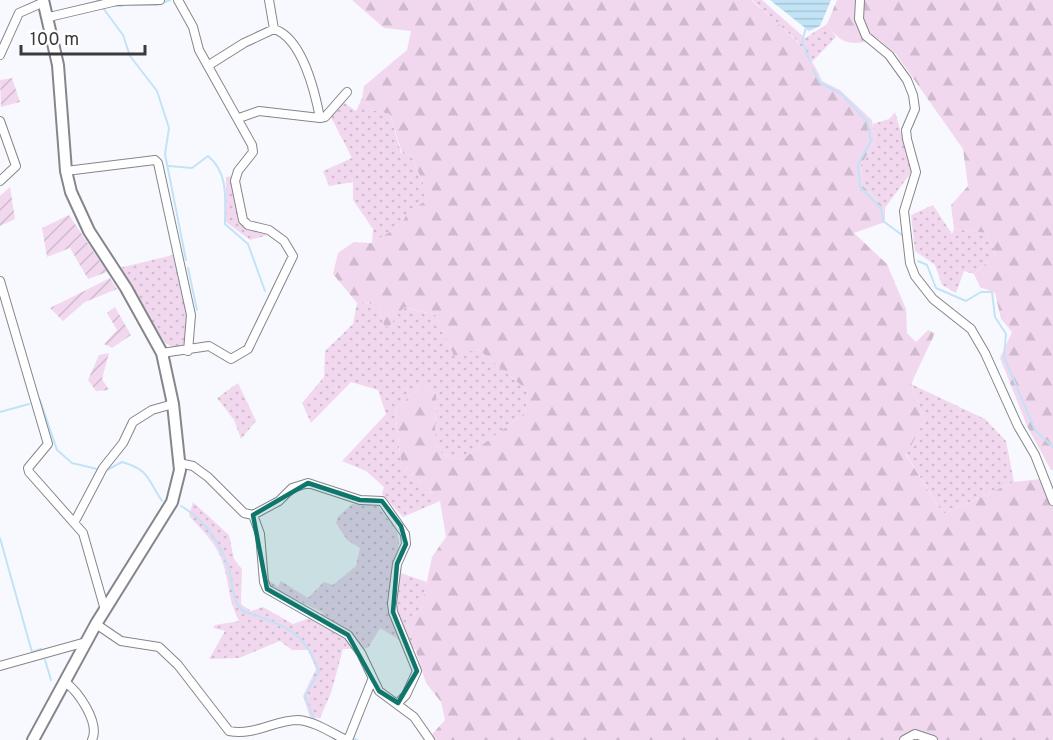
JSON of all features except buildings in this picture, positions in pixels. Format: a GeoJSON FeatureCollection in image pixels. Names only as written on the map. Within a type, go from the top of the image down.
{"type":"FeatureCollection","features":[{"type":"Feature","properties":{"kind":"street"},"geometry":{"type":"LineString","coordinates":[[49,17],[117,1],[159,0]]}},
{"type":"Feature","properties":{"kind":"street"},"geometry":{"type":"LineString","coordinates":[[162,353],[188,351],[209,346],[231,359],[240,356],[248,349],[292,262],[292,251],[284,241],[269,230],[248,225],[243,220],[235,181],[238,171],[253,152],[239,118],[229,107],[209,64],[199,50],[189,19],[178,0]]}},
{"type":"Feature","properties":{"kind":"street"},"geometry":{"type":"LineString","coordinates":[[269,0],[274,30]]}},
{"type":"Feature","properties":{"kind":"street"},"geometry":{"type":"LineString","coordinates":[[860,0],[860,19],[866,36],[889,55],[907,80],[913,95],[915,109],[906,130],[916,172],[904,211],[910,263],[915,276],[933,299],[957,316],[975,334],[1018,426],[1035,455],[1053,501]]}},
{"type":"Feature","properties":{"kind":"street"},"geometry":{"type":"LineString","coordinates":[[0,55],[19,13],[44,1],[58,65],[66,171],[78,211],[126,288],[162,353],[173,404],[179,463],[179,479],[172,502],[96,624],[33,740]]}},
{"type":"Feature","properties":{"kind":"street"},"geometry":{"type":"LineString","coordinates":[[209,64],[244,43],[274,30]]}},
{"type":"Feature","properties":{"kind":"street"},"geometry":{"type":"LineString","coordinates":[[274,30],[291,40],[300,56],[313,89],[320,118]]}},
{"type":"Feature","properties":{"kind":"street"},"geometry":{"type":"LineString","coordinates":[[320,118],[347,92]]}},
{"type":"Feature","properties":{"kind":"street"},"geometry":{"type":"LineString","coordinates":[[239,118],[259,111],[320,118]]}},
{"type":"Feature","properties":{"kind":"street"},"geometry":{"type":"LineString","coordinates":[[0,121],[16,166],[0,182]]}},
{"type":"Feature","properties":{"kind":"street"},"geometry":{"type":"LineString","coordinates":[[66,171],[155,160],[158,162],[191,315],[188,351]]}},
{"type":"Feature","properties":{"kind":"street"},"geometry":{"type":"LineString","coordinates":[[0,281],[48,444],[28,468],[29,472],[83,533],[105,610]]}},
{"type":"Feature","properties":{"kind":"street"},"geometry":{"type":"LineString","coordinates":[[74,523],[104,468],[123,443],[133,423],[152,410],[173,404]]}},
{"type":"Feature","properties":{"kind":"street"},"geometry":{"type":"LineString","coordinates":[[179,463],[193,466],[244,513],[253,515],[279,501],[292,488],[308,483],[360,501],[382,501],[405,534],[406,544],[397,564],[393,612],[417,671],[406,695],[398,703]]}},
{"type":"Feature","properties":{"kind":"street"},"geometry":{"type":"LineString","coordinates":[[253,515],[260,534],[264,582],[267,589],[348,635],[361,653],[379,691],[414,717],[430,740]]}},
{"type":"Feature","properties":{"kind":"street"},"geometry":{"type":"LineString","coordinates":[[96,624],[121,641],[159,647],[178,665],[229,731],[254,732],[297,720],[347,740],[372,680]]}},
{"type":"Feature","properties":{"kind":"street"},"geometry":{"type":"LineString","coordinates":[[0,666],[86,642]]}},
{"type":"Feature","properties":{"kind":"street"},"geometry":{"type":"LineString","coordinates":[[64,682],[77,694],[88,713],[94,729],[92,740]]}},
{"type":"Feature","properties":{"kind":"street"},"geometry":{"type":"LineString","coordinates":[[904,740],[915,734],[933,740]]}},
{"type":"Feature","properties":{"kind":"highlighted area"},"geometry":{"type":"Polygon","coordinates":[[[308,483],[360,500],[382,501],[401,526],[406,544],[397,564],[393,612],[417,671],[398,703],[379,691],[348,635],[267,589],[253,515],[308,483]]]}},
{"type":"Feature","properties":{"kind":"green space"},"geometry":{"type":"Polygon","coordinates":[[[352,0],[751,0],[801,46],[822,81],[840,90],[872,120],[875,141],[861,165],[863,186],[885,208],[885,222],[854,233],[887,264],[906,309],[907,333],[916,342],[928,330],[935,333],[911,384],[925,420],[906,455],[943,514],[1014,482],[1040,479],[1053,506],[1053,740],[427,740],[445,720],[441,702],[426,683],[406,620],[421,609],[432,557],[446,537],[440,501],[401,462],[395,410],[422,385],[436,394],[435,442],[442,454],[463,459],[525,413],[528,391],[478,349],[454,356],[436,315],[404,307],[388,328],[384,325],[378,304],[357,303],[333,274],[338,253],[354,242],[372,243],[401,225],[408,212],[424,202],[424,185],[411,155],[402,153],[390,114],[372,110],[362,98],[364,86],[407,50],[411,31],[384,28],[352,0]]]}},
{"type":"Feature","properties":{"kind":"green space"},"geometry":{"type":"Polygon","coordinates":[[[752,0],[762,0],[805,38],[827,24],[836,37],[812,62],[796,40],[752,0]]]}},
{"type":"Feature","properties":{"kind":"green space"},"geometry":{"type":"Polygon","coordinates":[[[837,0],[1053,0],[1053,470],[1027,426],[1000,358],[1012,332],[1001,319],[995,293],[980,287],[974,274],[996,254],[986,233],[954,229],[951,205],[968,186],[963,149],[896,54],[878,39],[849,42],[832,31],[827,24],[837,0]]]}},
{"type":"Feature","properties":{"kind":"green space"},"geometry":{"type":"Polygon","coordinates":[[[12,78],[20,102],[1,107],[0,80],[12,78]]]}},
{"type":"Feature","properties":{"kind":"green space"},"geometry":{"type":"Polygon","coordinates":[[[362,98],[372,110],[390,114],[401,153],[411,155],[424,185],[424,203],[408,212],[402,225],[372,243],[373,229],[353,200],[353,182],[329,186],[323,171],[352,158],[331,117],[343,102],[356,111],[362,98]]]}},
{"type":"Feature","properties":{"kind":"green space"},"geometry":{"type":"Polygon","coordinates":[[[895,112],[912,171],[885,208],[863,186],[861,165],[875,141],[873,124],[889,119],[895,112]]]}},
{"type":"Feature","properties":{"kind":"green space"},"geometry":{"type":"Polygon","coordinates":[[[233,176],[233,196],[240,221],[268,235],[250,240],[226,222],[226,177],[233,176]]]}},
{"type":"Feature","properties":{"kind":"green space"},"geometry":{"type":"Polygon","coordinates":[[[10,187],[15,219],[0,226],[0,196],[10,187]]]}},
{"type":"Feature","properties":{"kind":"green space"},"geometry":{"type":"Polygon","coordinates":[[[933,205],[952,234],[954,229],[986,233],[996,254],[974,274],[964,271],[956,293],[942,285],[935,265],[915,251],[911,215],[933,205]]]}},
{"type":"Feature","properties":{"kind":"green space"},"geometry":{"type":"Polygon","coordinates":[[[69,215],[107,272],[88,279],[70,248],[47,257],[42,228],[69,215]]]}},
{"type":"Feature","properties":{"kind":"green space"},"geometry":{"type":"Polygon","coordinates":[[[173,255],[188,319],[186,342],[176,347],[165,343],[119,268],[173,255]]]}},
{"type":"Feature","properties":{"kind":"green space"},"geometry":{"type":"Polygon","coordinates":[[[110,278],[117,289],[85,302],[63,321],[50,308],[110,278]]]}},
{"type":"Feature","properties":{"kind":"green space"},"geometry":{"type":"Polygon","coordinates":[[[357,303],[378,304],[384,325],[403,307],[436,315],[454,355],[478,349],[528,391],[525,413],[463,459],[442,454],[435,442],[436,394],[422,385],[395,410],[401,462],[440,501],[403,517],[382,494],[384,487],[366,471],[342,461],[386,414],[378,390],[351,382],[311,423],[302,403],[324,377],[325,351],[353,324],[357,303]]]}},
{"type":"Feature","properties":{"kind":"green space"},"geometry":{"type":"Polygon","coordinates":[[[115,307],[131,335],[112,348],[104,344],[117,330],[107,313],[115,307]]]}},
{"type":"Feature","properties":{"kind":"green space"},"geometry":{"type":"Polygon","coordinates":[[[109,353],[102,379],[109,390],[96,391],[88,380],[99,355],[109,353]]]}},
{"type":"Feature","properties":{"kind":"green space"},"geometry":{"type":"Polygon","coordinates":[[[238,383],[256,421],[241,439],[234,420],[217,398],[238,383]]]}},
{"type":"Feature","properties":{"kind":"green space"},"geometry":{"type":"Polygon","coordinates":[[[911,384],[985,419],[1006,441],[1014,482],[943,514],[906,454],[925,420],[911,384]]]}},
{"type":"Feature","properties":{"kind":"green space"},"geometry":{"type":"Polygon","coordinates":[[[193,502],[229,535],[234,559],[242,569],[241,604],[251,611],[263,607],[293,624],[324,613],[271,588],[267,579],[278,587],[281,581],[308,598],[324,582],[333,585],[356,566],[360,548],[347,540],[336,523],[338,517],[352,504],[378,506],[392,523],[398,535],[398,549],[392,570],[427,582],[421,609],[406,620],[416,650],[380,628],[368,648],[343,649],[331,693],[320,718],[310,717],[303,696],[316,669],[308,650],[292,650],[280,641],[239,658],[209,659],[225,631],[213,628],[215,625],[239,621],[233,606],[222,559],[210,539],[189,516],[193,502]]]}},
{"type":"Feature","properties":{"kind":"water"},"geometry":{"type":"Polygon","coordinates":[[[770,0],[831,0],[820,26],[809,31],[770,0]]]}},
{"type":"Feature","properties":{"kind":"waterway"},"geometry":{"type":"LineString","coordinates":[[133,5],[157,5],[170,0]]}},
{"type":"Feature","properties":{"kind":"waterway"},"geometry":{"type":"LineString","coordinates":[[108,6],[122,6]]}},
{"type":"Feature","properties":{"kind":"waterway"},"geometry":{"type":"LineString","coordinates":[[103,8],[123,35],[130,56],[157,91],[169,128],[165,154],[186,260]]}},
{"type":"Feature","properties":{"kind":"waterway"},"geometry":{"type":"LineString","coordinates":[[806,28],[802,41],[810,62]]}},
{"type":"Feature","properties":{"kind":"waterway"},"geometry":{"type":"LineString","coordinates":[[813,70],[820,83],[840,93],[867,121],[871,141],[858,164],[860,187],[881,208],[883,221],[902,235]]}},
{"type":"Feature","properties":{"kind":"waterway"},"geometry":{"type":"LineString","coordinates":[[169,166],[192,168],[208,156],[215,163],[223,178],[225,224],[248,244],[265,291]]}},
{"type":"Feature","properties":{"kind":"waterway"},"geometry":{"type":"LineString","coordinates":[[918,261],[927,265],[936,288],[966,301],[981,292],[992,292],[995,317],[1006,334],[1004,357],[1035,430],[1053,447]]}},
{"type":"Feature","properties":{"kind":"waterway"},"geometry":{"type":"LineString","coordinates":[[188,268],[197,310]]}},
{"type":"Feature","properties":{"kind":"waterway"},"geometry":{"type":"LineString","coordinates":[[40,400],[57,450],[72,463],[97,469]]}},
{"type":"Feature","properties":{"kind":"waterway"},"geometry":{"type":"LineString","coordinates":[[0,412],[29,404]]}},
{"type":"Feature","properties":{"kind":"waterway"},"geometry":{"type":"LineString","coordinates":[[105,471],[122,462],[138,468],[147,476],[162,501]]}},
{"type":"Feature","properties":{"kind":"waterway"},"geometry":{"type":"LineString","coordinates":[[181,506],[204,524],[220,548],[230,571],[234,594],[241,609],[289,630],[297,635],[309,650],[319,672],[305,696],[314,719],[322,723]]}},
{"type":"Feature","properties":{"kind":"waterway"},"geometry":{"type":"LineString","coordinates":[[0,538],[32,652],[41,649]]}},
{"type":"Feature","properties":{"kind":"waterway"},"geometry":{"type":"LineString","coordinates":[[45,660],[51,680]]}},
{"type":"Feature","properties":{"kind":"waterway"},"geometry":{"type":"LineString","coordinates":[[330,727],[344,734]]}}]}
